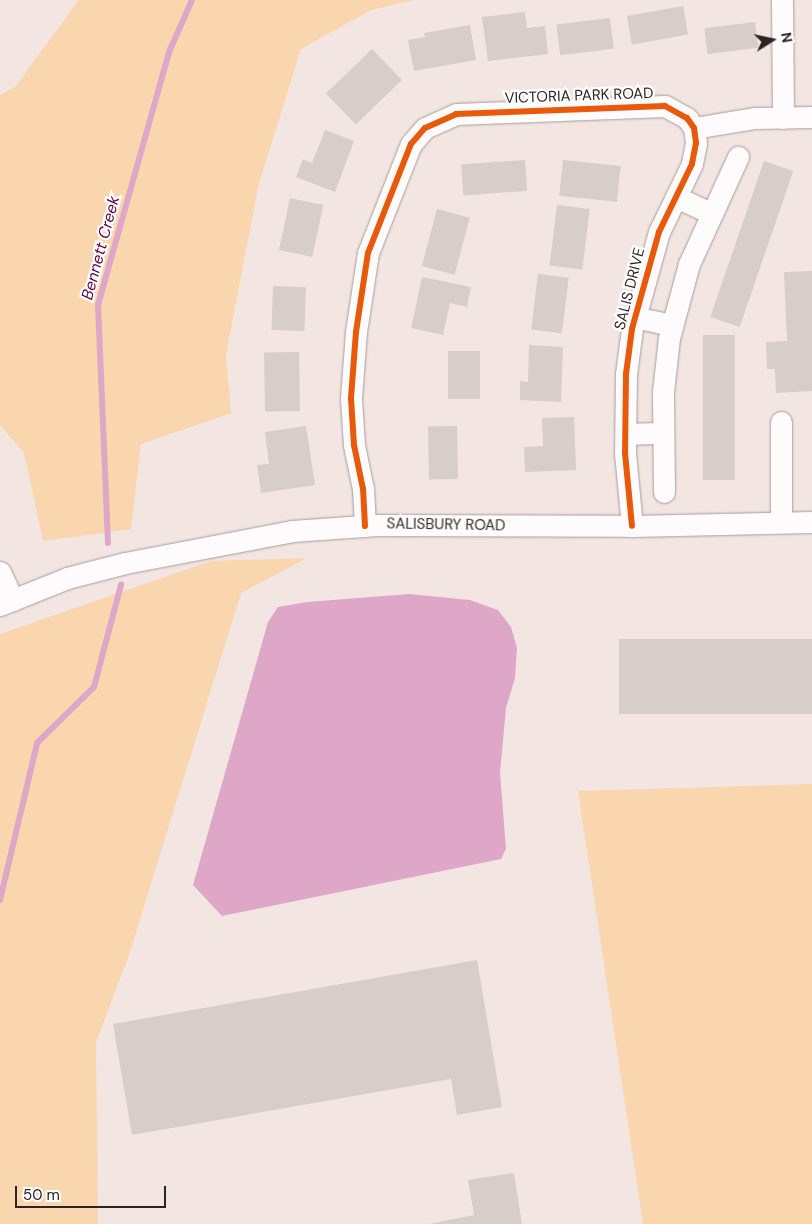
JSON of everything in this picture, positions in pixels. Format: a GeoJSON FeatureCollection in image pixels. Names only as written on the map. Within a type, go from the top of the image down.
{"type":"FeatureCollection","features":[{"type":"Feature","properties":{"kind":"street"},"geometry":{"type":"LineString","coordinates":[[782,0],[783,118]]}},
{"type":"Feature","properties":{"kind":"street","name":"VICTORIA PARK ROAD"},"geometry":{"type":"LineString","coordinates":[[365,526],[351,398],[356,332],[368,253],[411,144],[425,128],[456,114],[664,106],[677,110],[694,128]]}},
{"type":"Feature","properties":{"kind":"street"},"geometry":{"type":"LineString","coordinates":[[694,128],[756,118],[812,117]]}},
{"type":"Feature","properties":{"kind":"street","name":"SALIS DRIVE"},"geometry":{"type":"LineString","coordinates":[[632,526],[626,434],[626,374],[634,317],[659,232],[692,164],[696,143],[694,128]]}},
{"type":"Feature","properties":{"kind":"street"},"geometry":{"type":"LineString","coordinates":[[664,492],[663,392],[672,325],[689,264],[738,157]]}},
{"type":"Feature","properties":{"kind":"street"},"geometry":{"type":"LineString","coordinates":[[676,197],[711,213]]}},
{"type":"Feature","properties":{"kind":"street"},"geometry":{"type":"LineString","coordinates":[[634,317],[672,325]]}},
{"type":"Feature","properties":{"kind":"street"},"geometry":{"type":"LineString","coordinates":[[781,422],[781,522]]}},
{"type":"Feature","properties":{"kind":"street"},"geometry":{"type":"LineString","coordinates":[[626,434],[663,433]]}},
{"type":"Feature","properties":{"kind":"street","name":"SALISBURY ROAD"},"geometry":{"type":"LineString","coordinates":[[6,602],[67,578],[207,545],[292,531],[365,526],[632,526],[812,522]]}},
{"type":"Feature","properties":{"kind":"street"},"geometry":{"type":"LineString","coordinates":[[0,572],[6,602]]}},
{"type":"Feature","properties":{"kind":"shaded area"},"geometry":{"type":"Polygon","coordinates":[[[79,0],[414,0],[371,10],[301,49],[259,183],[226,355],[231,413],[141,444],[131,529],[43,541],[24,453],[0,425],[0,95],[15,87],[79,0]]]}},
{"type":"Feature","properties":{"kind":"shaded area"},"geometry":{"type":"Polygon","coordinates":[[[307,558],[241,593],[128,958],[96,1042],[98,1224],[0,1224],[0,634],[211,561],[307,558]]]}},
{"type":"Feature","properties":{"kind":"shaded area"},"geometry":{"type":"Polygon","coordinates":[[[409,594],[470,600],[498,610],[511,627],[517,648],[515,678],[506,708],[500,773],[506,849],[501,859],[222,916],[193,885],[268,622],[278,607],[307,602],[409,594]]]}},
{"type":"Feature","properties":{"kind":"shaded area"},"geometry":{"type":"Polygon","coordinates":[[[812,784],[812,1224],[643,1224],[578,791],[812,784]]]}},
{"type":"Feature","properties":{"kind":"building"},"geometry":{"type":"Polygon","coordinates":[[[683,6],[688,35],[632,44],[627,16],[683,6]]]}},
{"type":"Feature","properties":{"kind":"building"},"geometry":{"type":"Polygon","coordinates":[[[525,12],[527,28],[545,26],[548,54],[488,61],[482,17],[525,12]]]}},
{"type":"Feature","properties":{"kind":"building"},"geometry":{"type":"Polygon","coordinates":[[[610,18],[614,49],[560,55],[556,25],[610,18]]]}},
{"type":"Feature","properties":{"kind":"building"},"geometry":{"type":"Polygon","coordinates":[[[755,22],[758,48],[708,54],[704,28],[755,22]]]}},
{"type":"Feature","properties":{"kind":"building"},"geometry":{"type":"Polygon","coordinates":[[[470,25],[476,60],[414,71],[408,40],[425,37],[424,33],[470,25]]]}},
{"type":"Feature","properties":{"kind":"building"},"geometry":{"type":"Polygon","coordinates":[[[372,49],[402,80],[356,124],[326,93],[372,49]]]}},
{"type":"Feature","properties":{"kind":"building"},"geometry":{"type":"Polygon","coordinates":[[[325,130],[354,141],[335,192],[296,177],[303,159],[312,163],[325,130]]]}},
{"type":"Feature","properties":{"kind":"building"},"geometry":{"type":"Polygon","coordinates":[[[525,160],[527,191],[463,195],[461,164],[525,160]]]}},
{"type":"Feature","properties":{"kind":"building"},"geometry":{"type":"Polygon","coordinates":[[[563,160],[621,166],[617,202],[559,196],[563,160]]]}},
{"type":"Feature","properties":{"kind":"building"},"geometry":{"type":"Polygon","coordinates":[[[764,161],[793,171],[740,327],[710,317],[764,161]]]}},
{"type":"Feature","properties":{"kind":"building"},"geometry":{"type":"Polygon","coordinates":[[[290,198],[323,205],[312,257],[279,250],[290,198]]]}},
{"type":"Feature","properties":{"kind":"building"},"geometry":{"type":"Polygon","coordinates":[[[557,205],[590,209],[582,270],[550,266],[557,205]]]}},
{"type":"Feature","properties":{"kind":"building"},"geometry":{"type":"Polygon","coordinates":[[[437,209],[470,218],[455,275],[422,266],[437,209]]]}},
{"type":"Feature","properties":{"kind":"building"},"geometry":{"type":"Polygon","coordinates":[[[812,271],[812,391],[776,393],[775,369],[767,369],[766,342],[787,341],[784,272],[812,271]]]}},
{"type":"Feature","properties":{"kind":"building"},"geometry":{"type":"Polygon","coordinates":[[[538,274],[569,278],[562,333],[531,330],[538,274]]]}},
{"type":"Feature","properties":{"kind":"building"},"geometry":{"type":"Polygon","coordinates":[[[422,277],[471,287],[467,307],[450,303],[443,335],[411,328],[422,277]]]}},
{"type":"Feature","properties":{"kind":"building"},"geometry":{"type":"Polygon","coordinates":[[[273,286],[306,287],[304,331],[271,330],[273,286]]]}},
{"type":"Feature","properties":{"kind":"building"},"geometry":{"type":"Polygon","coordinates":[[[703,335],[735,335],[735,480],[703,480],[703,335]]]}},
{"type":"Feature","properties":{"kind":"building"},"geometry":{"type":"Polygon","coordinates":[[[529,345],[563,347],[561,402],[520,400],[520,381],[528,382],[529,345]]]}},
{"type":"Feature","properties":{"kind":"building"},"geometry":{"type":"Polygon","coordinates":[[[448,351],[480,351],[480,399],[448,399],[448,351]]]}},
{"type":"Feature","properties":{"kind":"building"},"geometry":{"type":"Polygon","coordinates":[[[299,352],[300,411],[265,412],[264,353],[299,352]]]}},
{"type":"Feature","properties":{"kind":"building"},"geometry":{"type":"Polygon","coordinates":[[[574,417],[576,470],[525,472],[524,447],[543,446],[542,418],[574,417]]]}},
{"type":"Feature","properties":{"kind":"building"},"geometry":{"type":"Polygon","coordinates":[[[306,426],[315,485],[261,493],[257,465],[269,464],[265,432],[306,426]]]}},
{"type":"Feature","properties":{"kind":"building"},"geometry":{"type":"Polygon","coordinates":[[[457,426],[458,479],[429,479],[428,427],[457,426]]]}},
{"type":"Feature","properties":{"kind":"building"},"geometry":{"type":"Polygon","coordinates":[[[619,639],[812,639],[812,714],[619,714],[619,639]]]}},
{"type":"Feature","properties":{"kind":"building"},"geometry":{"type":"Polygon","coordinates":[[[477,960],[502,1107],[457,1115],[451,1079],[132,1135],[113,1024],[477,960]]]}},
{"type":"Feature","properties":{"kind":"building"},"geometry":{"type":"Polygon","coordinates":[[[514,1173],[522,1224],[429,1224],[474,1215],[468,1180],[514,1173]]]}},
{"type":"Feature","properties":{"kind":"waterway","name":"Bennett Creek"},"geometry":{"type":"LineString","coordinates":[[108,543],[98,305],[169,52],[192,0]]}},
{"type":"Feature","properties":{"kind":"waterway","name":"Bennett Creek"},"geometry":{"type":"LineString","coordinates":[[0,900],[37,743],[94,687],[121,585]]}},
{"type":"Feature","properties":{"kind":"cycle path"},"geometry":{"type":"LineString","coordinates":[[365,526],[363,489],[354,445],[351,398],[356,332],[368,253],[411,144],[425,128],[456,114],[665,106],[687,118],[694,128],[696,143],[692,164],[659,232],[632,329],[626,374],[625,453],[632,526]]}}]}
